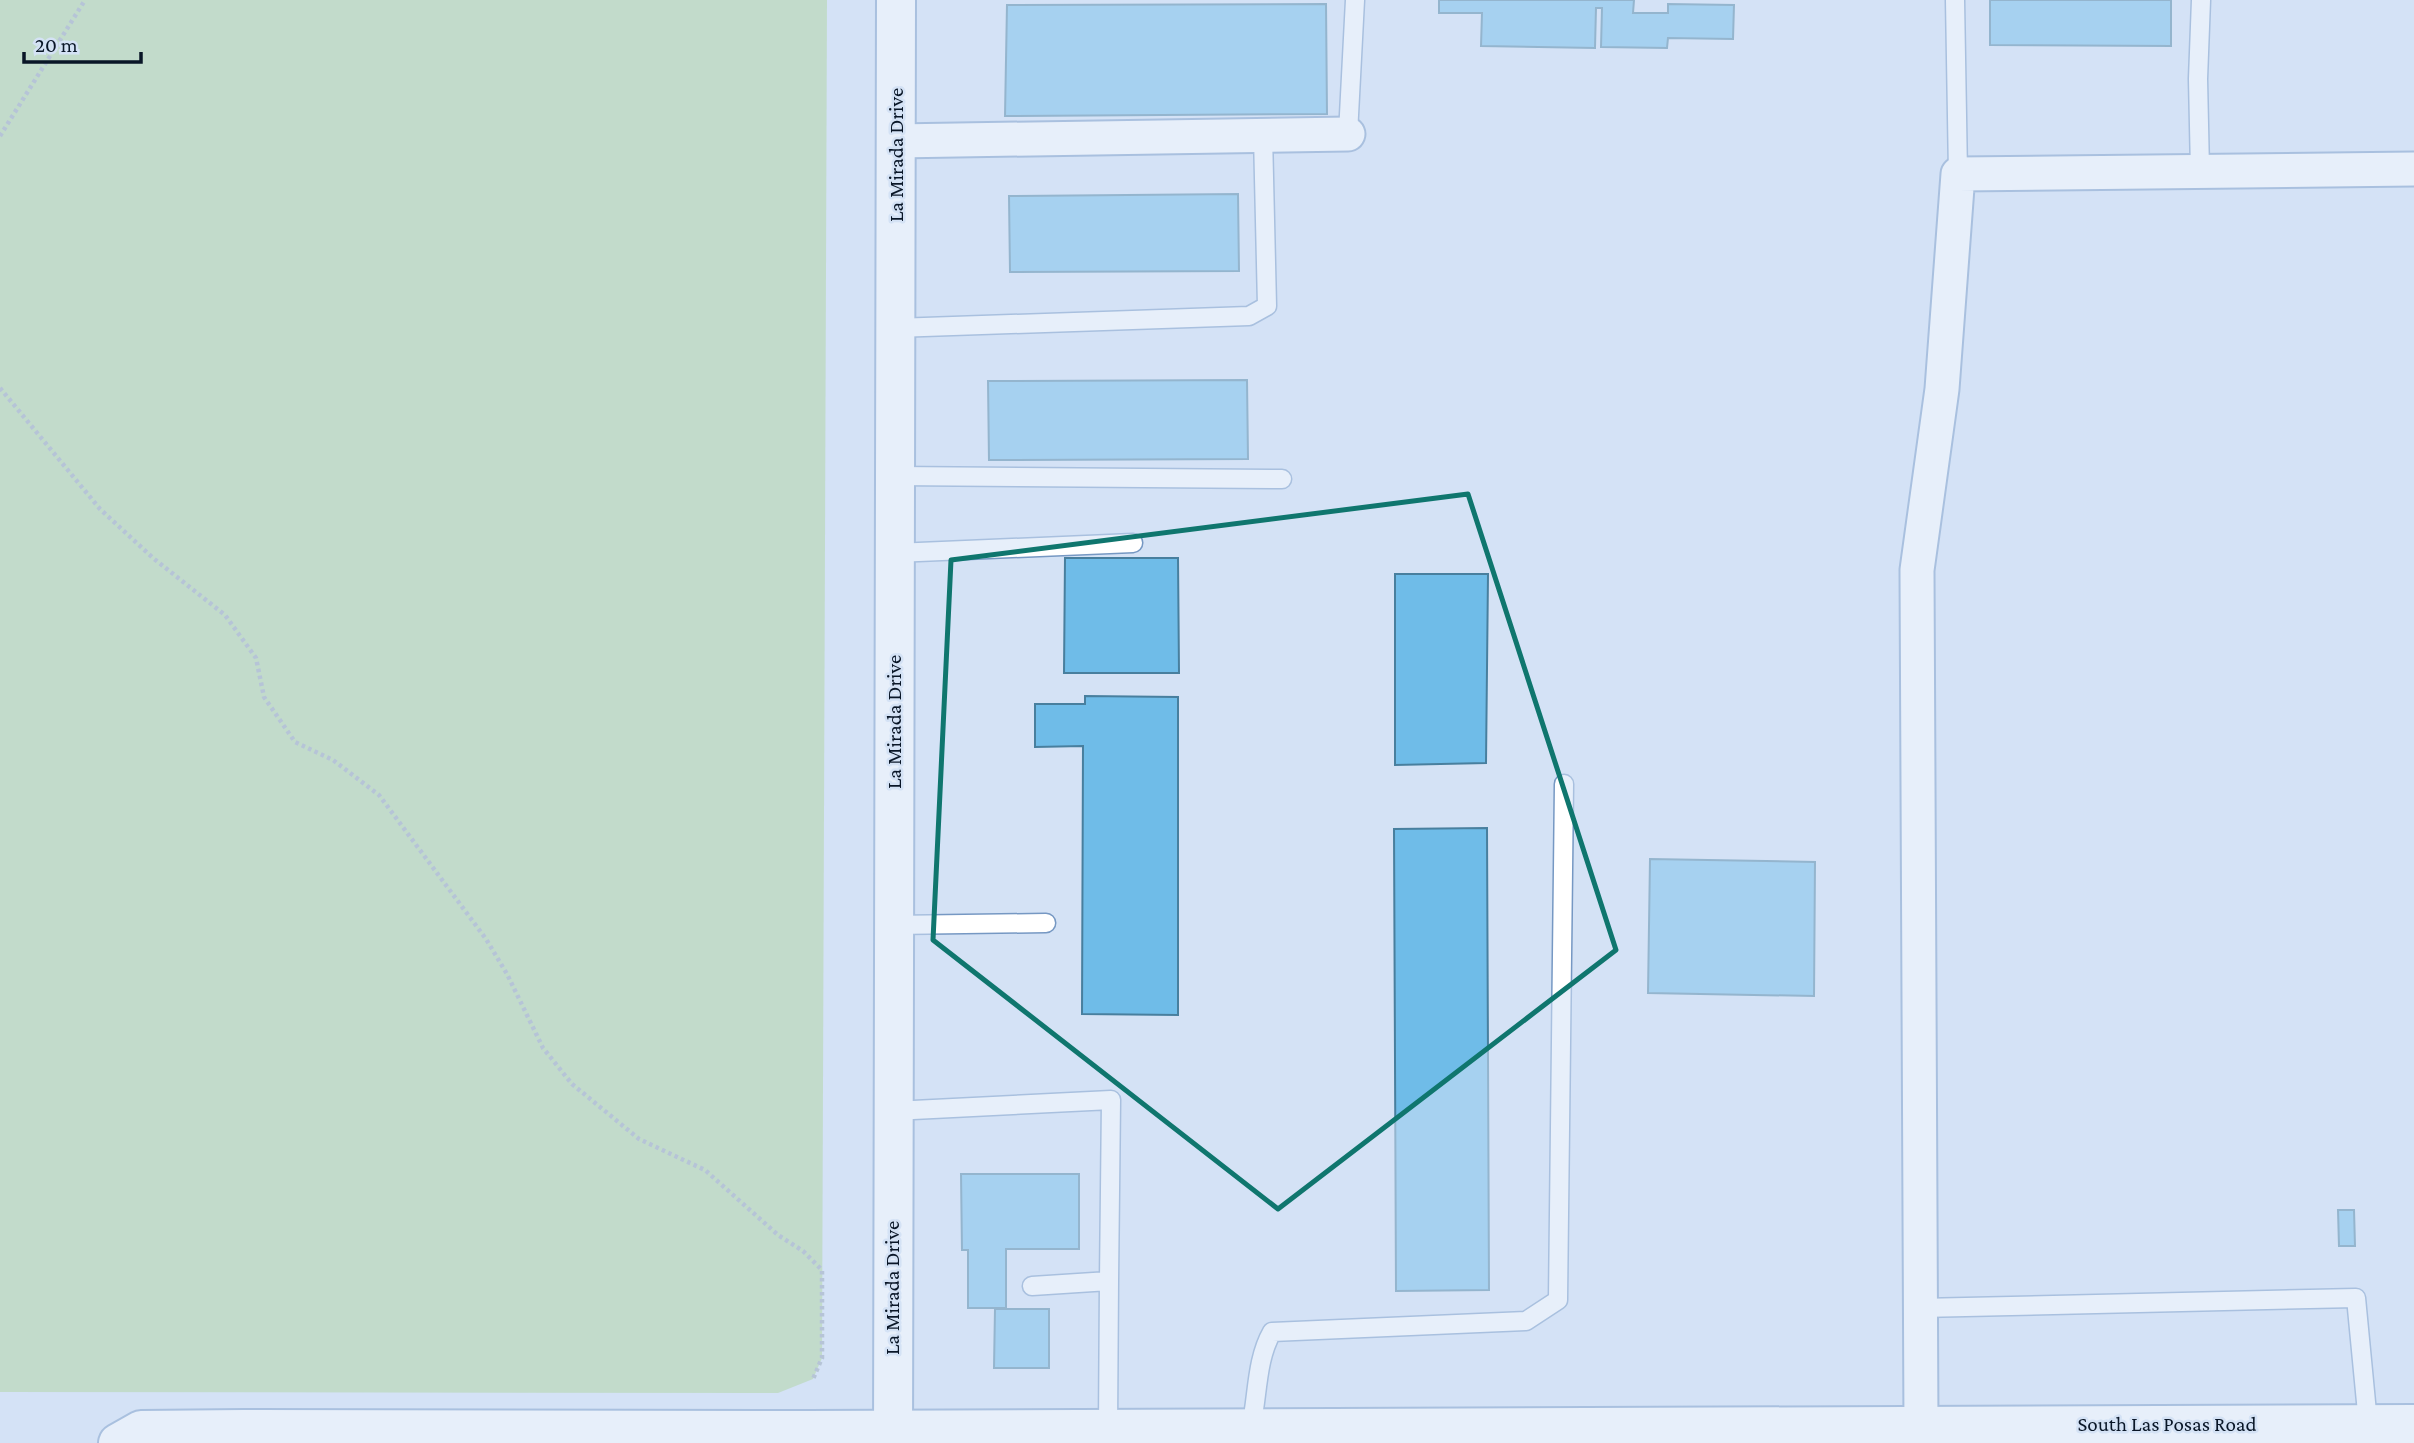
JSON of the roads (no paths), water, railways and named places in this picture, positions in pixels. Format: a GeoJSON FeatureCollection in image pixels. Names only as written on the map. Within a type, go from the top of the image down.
{"type":"FeatureCollection","features":[{"type":"Feature","properties":{"kind":"main road","name":"La Mirada Drive"},"geometry":{"type":"LineString","coordinates":[[893,1436],[896,0]]}},
{"type":"Feature","properties":{"kind":"main road","name":"South Las Posas Road"},"geometry":{"type":"LineString","coordinates":[[118,1443],[141,1430],[893,1436],[1108,1428],[2414,1424]]}},
{"type":"Feature","properties":{"kind":"street"},"geometry":{"type":"LineString","coordinates":[[895,141],[1348,134]]}},
{"type":"Feature","properties":{"kind":"street"},"geometry":{"type":"LineString","coordinates":[[1921,1426],[1917,570],[1942,389],[1958,174],[2414,169]]}},
{"type":"Feature","properties":{"kind":"lane"},"geometry":{"type":"LineString","coordinates":[[1348,134],[1355,0]]}},
{"type":"Feature","properties":{"kind":"lane"},"geometry":{"type":"LineString","coordinates":[[1955,0],[1958,174]]}},
{"type":"Feature","properties":{"kind":"lane"},"geometry":{"type":"LineString","coordinates":[[2200,172],[2201,0]]}},
{"type":"Feature","properties":{"kind":"lane"},"geometry":{"type":"LineString","coordinates":[[895,328],[1249,316],[1267,306],[1263,135]]}},
{"type":"Feature","properties":{"kind":"lane"},"geometry":{"type":"LineString","coordinates":[[895,476],[1282,479]]}},
{"type":"Feature","properties":{"kind":"lane"},"geometry":{"type":"LineString","coordinates":[[895,553],[1133,542]]}},
{"type":"Feature","properties":{"kind":"lane"},"geometry":{"type":"LineString","coordinates":[[1251,1427],[1258,1393],[1261,1351],[1272,1332],[1525,1321],[1558,1300],[1564,784]]}},
{"type":"Feature","properties":{"kind":"lane"},"geometry":{"type":"LineString","coordinates":[[893,925],[1046,923]]}},
{"type":"Feature","properties":{"kind":"lane"},"geometry":{"type":"LineString","coordinates":[[893,1111],[1111,1100],[1108,1428]]}},
{"type":"Feature","properties":{"kind":"lane"},"geometry":{"type":"LineString","coordinates":[[1032,1286],[1109,1281]]}},
{"type":"Feature","properties":{"kind":"lane"},"geometry":{"type":"LineString","coordinates":[[1920,1308],[2356,1298],[2368,1423]]}}]}
